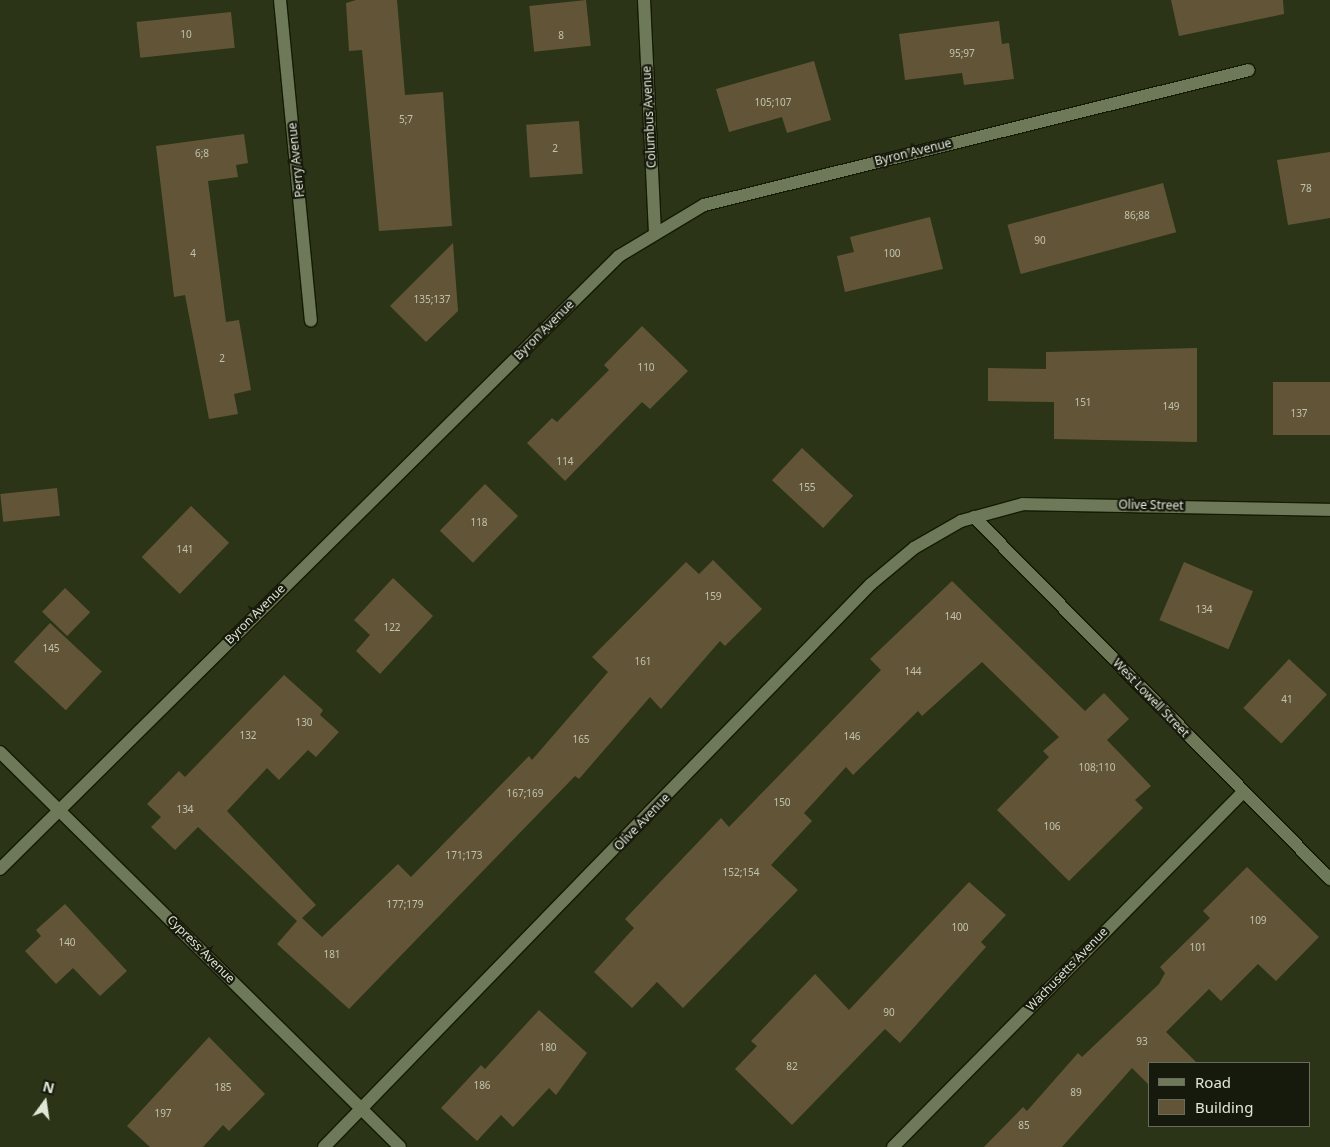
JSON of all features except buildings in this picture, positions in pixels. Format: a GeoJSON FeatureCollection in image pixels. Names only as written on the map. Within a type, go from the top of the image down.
{"type":"FeatureCollection","features":[{"type":"Feature","properties":{"kind":"street","name":"Perry Avenue"},"geometry":{"type":"LineString","coordinates":[[280,0],[311,321]]}},
{"type":"Feature","properties":{"kind":"street","name":"Columbus Avenue"},"geometry":{"type":"LineString","coordinates":[[644,0],[655,234]]}},
{"type":"Feature","properties":{"kind":"street","name":"Byron Avenue"},"geometry":{"type":"LineString","coordinates":[[0,869],[58,808],[619,256],[704,205],[1249,70]]}},
{"type":"Feature","properties":{"kind":"street","name":"Olive Street"},"geometry":{"type":"LineString","coordinates":[[974,517],[1023,504],[1330,510]]}},
{"type":"Feature","properties":{"kind":"street","name":"West Lowell Street"},"geometry":{"type":"LineString","coordinates":[[974,517],[1242,792],[1330,879]]}},
{"type":"Feature","properties":{"kind":"street","name":"Olive Avenue"},"geometry":{"type":"LineString","coordinates":[[324,1147],[871,584],[914,548],[974,517]]}},
{"type":"Feature","properties":{"kind":"street","name":"Cypress Avenue"},"geometry":{"type":"LineString","coordinates":[[0,752],[400,1147]]}},
{"type":"Feature","properties":{"kind":"street","name":"Wachusetts Avenue"},"geometry":{"type":"LineString","coordinates":[[893,1147],[1242,792]]}}]}
